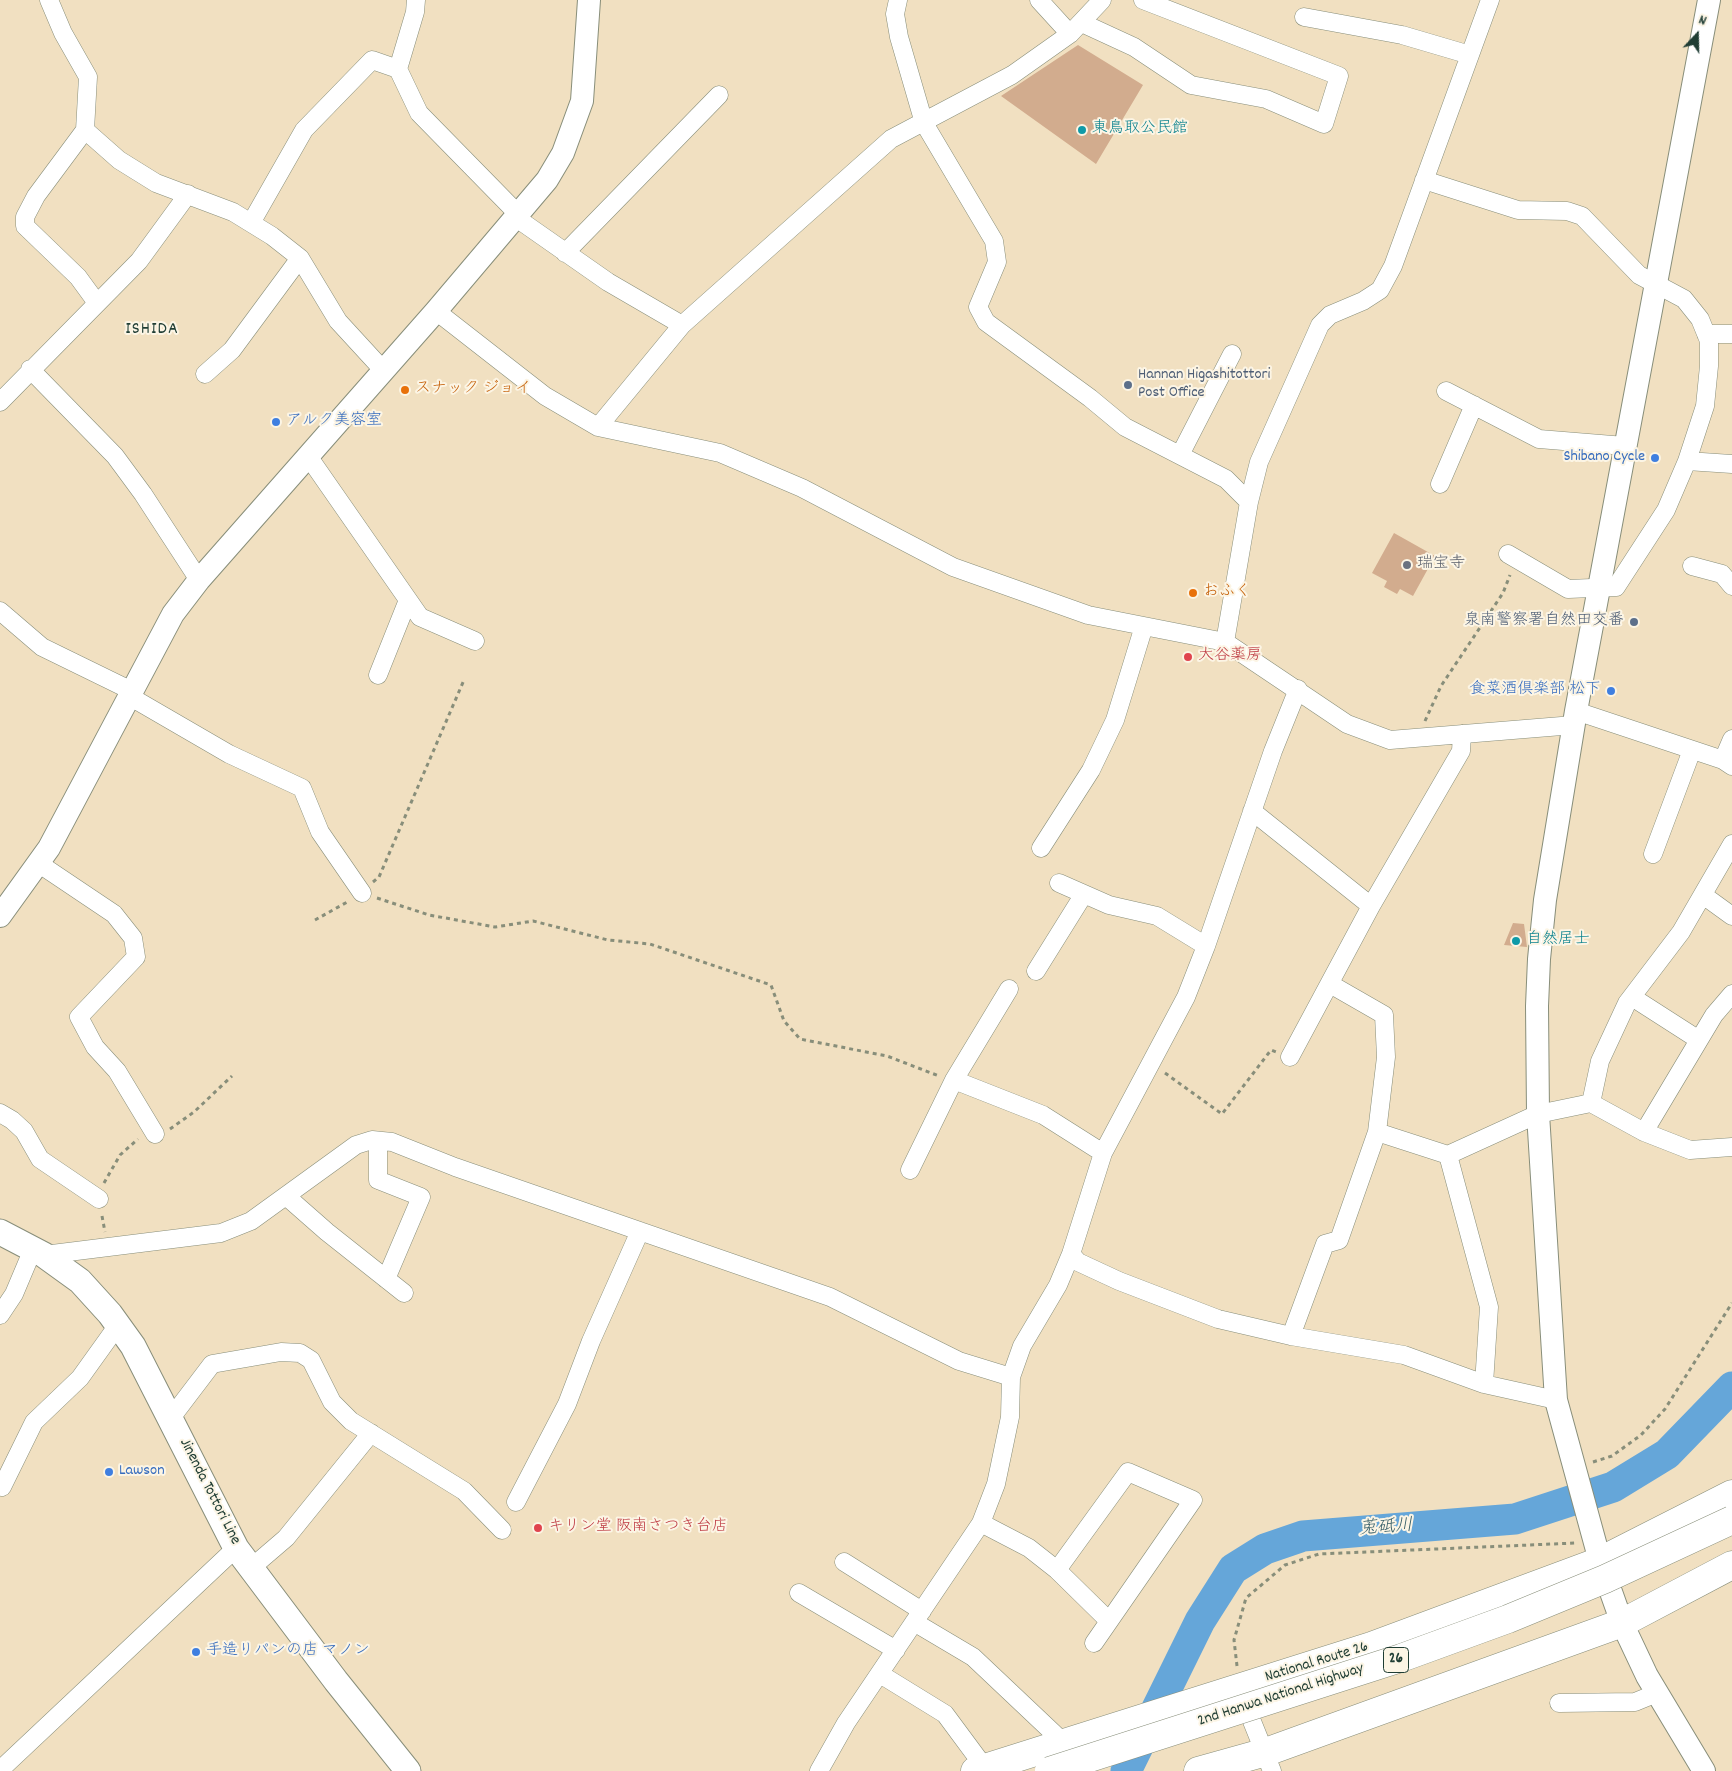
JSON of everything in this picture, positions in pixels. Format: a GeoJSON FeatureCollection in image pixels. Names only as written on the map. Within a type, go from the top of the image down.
{"type":"FeatureCollection","features":[{"type":"Feature","properties":{"kind":"highway","name":"National Route 26"},"geometry":{"type":"LineString","coordinates":[[980,1769],[1371,1646],[1732,1494]]}},
{"type":"Feature","properties":{"kind":"highway","name":"2nd Hanwa National Highway"},"geometry":{"type":"LineString","coordinates":[[1048,1771],[1401,1658],[1472,1632],[1605,1579],[1732,1520]]}},
{"type":"Feature","properties":{"kind":"highway"},"geometry":{"type":"LineString","coordinates":[[1198,1771],[1269,1761],[1622,1623],[1732,1565]]}},
{"type":"Feature","properties":{"kind":"main road","name":"Jinenda Tottori Line"},"geometry":{"type":"LineString","coordinates":[[0,1232],[38,1252],[80,1280],[118,1325],[133,1346],[236,1548],[336,1681],[408,1771]]}},
{"type":"Feature","properties":{"kind":"street"},"geometry":{"type":"LineString","coordinates":[[49,0],[63,33],[88,77],[85,130],[36,196],[25,216],[25,226],[78,277],[97,303]]}},
{"type":"Feature","properties":{"kind":"street"},"geometry":{"type":"LineString","coordinates":[[416,0],[415,12],[398,69],[419,113],[517,216],[565,253],[608,282],[682,325]]}},
{"type":"Feature","properties":{"kind":"street"},"geometry":{"type":"LineString","coordinates":[[3,908],[49,848],[173,614],[199,580],[436,311],[547,180],[563,153],[575,126],[582,101],[589,0]]}},
{"type":"Feature","properties":{"kind":"street"},"geometry":{"type":"LineString","coordinates":[[898,0],[895,14],[899,37],[924,123],[994,241],[997,262],[978,307],[986,322],[1090,398],[1125,427],[1226,479],[1250,502]]}},
{"type":"Feature","properties":{"kind":"street"},"geometry":{"type":"LineString","coordinates":[[1039,0],[1076,29],[1134,47],[1191,85],[1266,99],[1324,124],[1339,76],[1143,0]]}},
{"type":"Feature","properties":{"kind":"street"},"geometry":{"type":"LineString","coordinates":[[598,427],[682,325],[891,139],[1012,75],[1076,29],[1102,0]]}},
{"type":"Feature","properties":{"kind":"street"},"geometry":{"type":"LineString","coordinates":[[1225,642],[1259,462],[1320,325],[1330,315],[1363,301],[1380,290],[1393,266],[1490,0]]}},
{"type":"Feature","properties":{"kind":"street"},"geometry":{"type":"LineString","coordinates":[[1704,1771],[1647,1676],[1622,1623],[1597,1552],[1573,1469],[1556,1400],[1538,1114],[1539,959],[1545,900],[1575,718],[1708,0]]}},
{"type":"Feature","properties":{"kind":"street"},"geometry":{"type":"LineString","coordinates":[[1304,17],[1402,35],[1470,55]]}},
{"type":"Feature","properties":{"kind":"street"},"geometry":{"type":"LineString","coordinates":[[251,223],[304,130],[342,89],[372,60],[398,69]]}},
{"type":"Feature","properties":{"kind":"street"},"geometry":{"type":"LineString","coordinates":[[565,253],[719,95]]}},
{"type":"Feature","properties":{"kind":"street"},"geometry":{"type":"LineString","coordinates":[[85,130],[127,164],[156,183],[233,212],[272,236],[300,258],[338,321],[383,370]]}},
{"type":"Feature","properties":{"kind":"street"},"geometry":{"type":"LineString","coordinates":[[1424,180],[1518,210],[1567,211],[1582,216],[1639,275],[1684,299],[1700,318],[1709,341],[1709,366],[1705,406],[1687,462],[1666,510],[1616,587],[1568,589],[1512,557]]}},
{"type":"Feature","properties":{"kind":"street"},"geometry":{"type":"LineString","coordinates":[[0,402],[30,369],[139,261],[188,194]]}},
{"type":"Feature","properties":{"kind":"street"},"geometry":{"type":"LineString","coordinates":[[204,374],[232,350],[300,258]]}},
{"type":"Feature","properties":{"kind":"street"},"geometry":{"type":"LineString","coordinates":[[436,311],[545,396],[598,427],[720,453],[802,488],[953,568],[1088,615],[1225,642],[1298,689],[1347,724],[1390,740],[1462,734],[1575,718],[1692,750],[1727,763],[1732,739]]}},
{"type":"Feature","properties":{"kind":"street"},"geometry":{"type":"LineString","coordinates":[[1706,334],[1732,334]]}},
{"type":"Feature","properties":{"kind":"street"},"geometry":{"type":"LineString","coordinates":[[1180,455],[1232,354]]}},
{"type":"Feature","properties":{"kind":"street"},"geometry":{"type":"LineString","coordinates":[[30,369],[115,456],[143,494],[199,580]]}},
{"type":"Feature","properties":{"kind":"street"},"geometry":{"type":"LineString","coordinates":[[1446,391],[1538,439],[1626,446]]}},
{"type":"Feature","properties":{"kind":"street"},"geometry":{"type":"LineString","coordinates":[[1440,484],[1474,405]]}},
{"type":"Feature","properties":{"kind":"street"},"geometry":{"type":"LineString","coordinates":[[308,456],[420,617],[475,641]]}},
{"type":"Feature","properties":{"kind":"street"},"geometry":{"type":"LineString","coordinates":[[1687,462],[1732,464]]}},
{"type":"Feature","properties":{"kind":"street"},"geometry":{"type":"LineString","coordinates":[[1692,566],[1722,574],[1732,586]]}},
{"type":"Feature","properties":{"kind":"street"},"geometry":{"type":"LineString","coordinates":[[378,674],[408,600]]}},
{"type":"Feature","properties":{"kind":"street"},"geometry":{"type":"LineString","coordinates":[[0,612],[42,647],[131,694],[229,754],[302,788],[320,832],[362,893]]}},
{"type":"Feature","properties":{"kind":"street"},"geometry":{"type":"LineString","coordinates":[[1041,848],[1091,770],[1115,720],[1144,626]]}},
{"type":"Feature","properties":{"kind":"street"},"geometry":{"type":"LineString","coordinates":[[819,1771],[846,1723],[981,1523],[996,1484],[1010,1417],[1011,1377],[1022,1346],[1058,1285],[1071,1254],[1103,1153],[1186,997],[1206,946],[1273,751],[1298,689]]}},
{"type":"Feature","properties":{"kind":"street"},"geometry":{"type":"LineString","coordinates":[[1290,1058],[1371,906],[1461,751],[1462,734]]}},
{"type":"Feature","properties":{"kind":"street"},"geometry":{"type":"LineString","coordinates":[[1653,854],[1692,750]]}},
{"type":"Feature","properties":{"kind":"street"},"geometry":{"type":"LineString","coordinates":[[1252,811],[1371,906]]}},
{"type":"Feature","properties":{"kind":"street"},"geometry":{"type":"LineString","coordinates":[[1591,1103],[1600,1061],[1613,1029],[1632,997],[1680,932],[1704,895],[1732,844]]}},
{"type":"Feature","properties":{"kind":"street"},"geometry":{"type":"LineString","coordinates":[[38,863],[114,914],[133,938],[136,957],[79,1017],[95,1047],[117,1071],[155,1134]]}},
{"type":"Feature","properties":{"kind":"street"},"geometry":{"type":"LineString","coordinates":[[1059,883],[1109,905],[1157,916],[1206,946]]}},
{"type":"Feature","properties":{"kind":"street"},"geometry":{"type":"LineString","coordinates":[[1036,971],[1084,894]]}},
{"type":"Feature","properties":{"kind":"street"},"geometry":{"type":"LineString","coordinates":[[1704,895],[1732,916]]}},
{"type":"Feature","properties":{"kind":"street"},"geometry":{"type":"LineString","coordinates":[[1291,1336],[1324,1244],[1339,1240],[1377,1132],[1386,1057],[1384,1015],[1330,984]]}},
{"type":"Feature","properties":{"kind":"street"},"geometry":{"type":"LineString","coordinates":[[910,1170],[954,1080],[1009,989]]}},
{"type":"Feature","properties":{"kind":"street"},"geometry":{"type":"LineString","coordinates":[[1644,1132],[1714,1015],[1732,994]]}},
{"type":"Feature","properties":{"kind":"street"},"geometry":{"type":"LineString","coordinates":[[1632,997],[1699,1040]]}},
{"type":"Feature","properties":{"kind":"street"},"geometry":{"type":"LineString","coordinates":[[954,1080],[1043,1115],[1103,1153]]}},
{"type":"Feature","properties":{"kind":"street"},"geometry":{"type":"LineString","coordinates":[[1377,1132],[1448,1155],[1538,1114],[1591,1103],[1644,1132],[1690,1150],[1732,1147]]}},
{"type":"Feature","properties":{"kind":"street"},"geometry":{"type":"LineString","coordinates":[[0,1113],[12,1120],[24,1132],[40,1159],[99,1199]]}},
{"type":"Feature","properties":{"kind":"street"},"geometry":{"type":"LineString","coordinates":[[378,1141],[378,1180],[421,1197],[386,1279]]}},
{"type":"Feature","properties":{"kind":"street"},"geometry":{"type":"LineString","coordinates":[[0,1315],[38,1252],[108,1247],[221,1233],[250,1221],[356,1145],[378,1141],[392,1142],[455,1167],[830,1296],[959,1361],[1011,1377]]}},
{"type":"Feature","properties":{"kind":"street"},"geometry":{"type":"LineString","coordinates":[[1448,1155],[1489,1307],[1484,1384]]}},
{"type":"Feature","properties":{"kind":"street"},"geometry":{"type":"LineString","coordinates":[[286,1196],[404,1294]]}},
{"type":"Feature","properties":{"kind":"street"},"geometry":{"type":"LineString","coordinates":[[516,1502],[567,1404],[591,1341],[640,1231]]}},
{"type":"Feature","properties":{"kind":"street"},"geometry":{"type":"LineString","coordinates":[[1071,1254],[1078,1262],[1119,1281],[1218,1319],[1291,1336],[1404,1355],[1484,1384],[1556,1400]]}},
{"type":"Feature","properties":{"kind":"street"},"geometry":{"type":"LineString","coordinates":[[2,1487],[34,1422],[80,1378],[118,1325]]}},
{"type":"Feature","properties":{"kind":"street"},"geometry":{"type":"LineString","coordinates":[[171,1418],[212,1364],[281,1352],[300,1353],[311,1360],[332,1402],[350,1420],[464,1491],[502,1530]]}},
{"type":"Feature","properties":{"kind":"street"},"geometry":{"type":"LineString","coordinates":[[252,1568],[286,1538],[371,1433]]}},
{"type":"Feature","properties":{"kind":"street"},"geometry":{"type":"LineString","coordinates":[[1057,1570],[1128,1472],[1193,1500],[1094,1643]]}},
{"type":"Feature","properties":{"kind":"street"},"geometry":{"type":"LineString","coordinates":[[981,1523],[1029,1548],[1057,1570],[1109,1621]]}},
{"type":"Feature","properties":{"kind":"street"},"geometry":{"type":"LineString","coordinates":[[0,1770],[236,1548]]}},
{"type":"Feature","properties":{"kind":"street"},"geometry":{"type":"LineString","coordinates":[[844,1562],[973,1657],[1064,1743]]}},
{"type":"Feature","properties":{"kind":"street"},"geometry":{"type":"LineString","coordinates":[[799,1593],[896,1650]]}},
{"type":"Feature","properties":{"kind":"street"},"geometry":{"type":"LineString","coordinates":[[880,1674],[945,1714],[980,1769]]}},
{"type":"Feature","properties":{"kind":"street"},"geometry":{"type":"LineString","coordinates":[[1238,1687],[1269,1761]]}},
{"type":"Feature","properties":{"kind":"street"},"geometry":{"type":"LineString","coordinates":[[1559,1703],[1635,1702],[1657,1692]]}},
{"type":"Feature","properties":{"kind":"path"},"geometry":{"type":"LineString","coordinates":[[1420,738],[1428,714],[1441,686],[1504,593],[1512,557]]}},
{"type":"Feature","properties":{"kind":"path"},"geometry":{"type":"LineString","coordinates":[[314,920],[362,893],[379,876],[464,680]]}},
{"type":"Feature","properties":{"kind":"path"},"geometry":{"type":"LineString","coordinates":[[362,893],[429,915],[495,927],[533,921],[608,940],[650,944],[771,985],[784,1021],[800,1039],[887,1056],[954,1080]]}},
{"type":"Feature","properties":{"kind":"path"},"geometry":{"type":"LineString","coordinates":[[1150,1062],[1222,1114],[1271,1050],[1290,1058]]}},
{"type":"Feature","properties":{"kind":"path"},"geometry":{"type":"LineString","coordinates":[[108,1247],[99,1199],[103,1185],[120,1155],[138,1139],[176,1127],[232,1076]]}},
{"type":"Feature","properties":{"kind":"path"},"geometry":{"type":"LineString","coordinates":[[1573,1469],[1612,1456],[1640,1436],[1665,1409],[1732,1303]]}},
{"type":"Feature","properties":{"kind":"path"},"geometry":{"type":"LineString","coordinates":[[1238,1687],[1234,1640],[1246,1598],[1285,1565],[1319,1554],[1597,1552]]}},
{"type":"Feature","properties":{"kind":"building","name":"東鳥取公民館"},"geometry":{"type":"Polygon","coordinates":[[[1078,45],[1143,85],[1096,164],[1001,96],[1078,45]]]}},
{"type":"Feature","properties":{"kind":"building"},"geometry":{"type":"Polygon","coordinates":[[[1394,533],[1435,556],[1413,596],[1400,589],[1397,594],[1384,587],[1387,581],[1372,573],[1394,533]]]}},
{"type":"Feature","properties":{"kind":"building"},"geometry":{"type":"Polygon","coordinates":[[[1513,923],[1524,924],[1527,947],[1504,945],[1513,923]]]}},
{"type":"Feature","properties":{"kind":"waterway","name":"莵砥川"},"geometry":{"type":"LineString","coordinates":[[1126,1771],[1200,1621],[1233,1569],[1265,1549],[1303,1536],[1515,1519],[1613,1487],[1667,1454],[1732,1387]]}},
{"type":"Feature","properties":{"kind":"place","name":"東鳥取公民館"},"geometry":{"type":"Point","coordinates":[1082,130]}},
{"type":"Feature","properties":{"kind":"place","name":"Hannan Higashitottori Post Office"},"geometry":{"type":"Point","coordinates":[1128,385]}},
{"type":"Feature","properties":{"kind":"place","name":"スナック ジョイ"},"geometry":{"type":"Point","coordinates":[405,390]}},
{"type":"Feature","properties":{"kind":"place","name":"アルク美容室"},"geometry":{"type":"Point","coordinates":[276,422]}},
{"type":"Feature","properties":{"kind":"place","name":"Shibano Cycle"},"geometry":{"type":"Point","coordinates":[1655,458]}},
{"type":"Feature","properties":{"kind":"place","name":"瑞宝寺"},"geometry":{"type":"Point","coordinates":[1407,565]}},
{"type":"Feature","properties":{"kind":"place","name":"おふく"},"geometry":{"type":"Point","coordinates":[1193,593]}},
{"type":"Feature","properties":{"kind":"place","name":"泉南警察署自然田交番"},"geometry":{"type":"Point","coordinates":[1634,622]}},
{"type":"Feature","properties":{"kind":"place","name":"大谷薬房"},"geometry":{"type":"Point","coordinates":[1188,657]}},
{"type":"Feature","properties":{"kind":"place","name":"食菜酒倶楽部 松下"},"geometry":{"type":"Point","coordinates":[1611,691]}},
{"type":"Feature","properties":{"kind":"place","name":"自然居士"},"geometry":{"type":"Point","coordinates":[1516,941]}},
{"type":"Feature","properties":{"kind":"place","name":"Lawson"},"geometry":{"type":"Point","coordinates":[109,1472]}},
{"type":"Feature","properties":{"kind":"place","name":"キリン堂 阪南さつき台店"},"geometry":{"type":"Point","coordinates":[538,1528]}},
{"type":"Feature","properties":{"kind":"place","name":"手造りパンの店 マノン"},"geometry":{"type":"Point","coordinates":[196,1652]}},
{"type":"Feature","properties":{"kind":"district","name":"ISHIDA"},"geometry":{"type":"Point","coordinates":[152,331]}}]}
